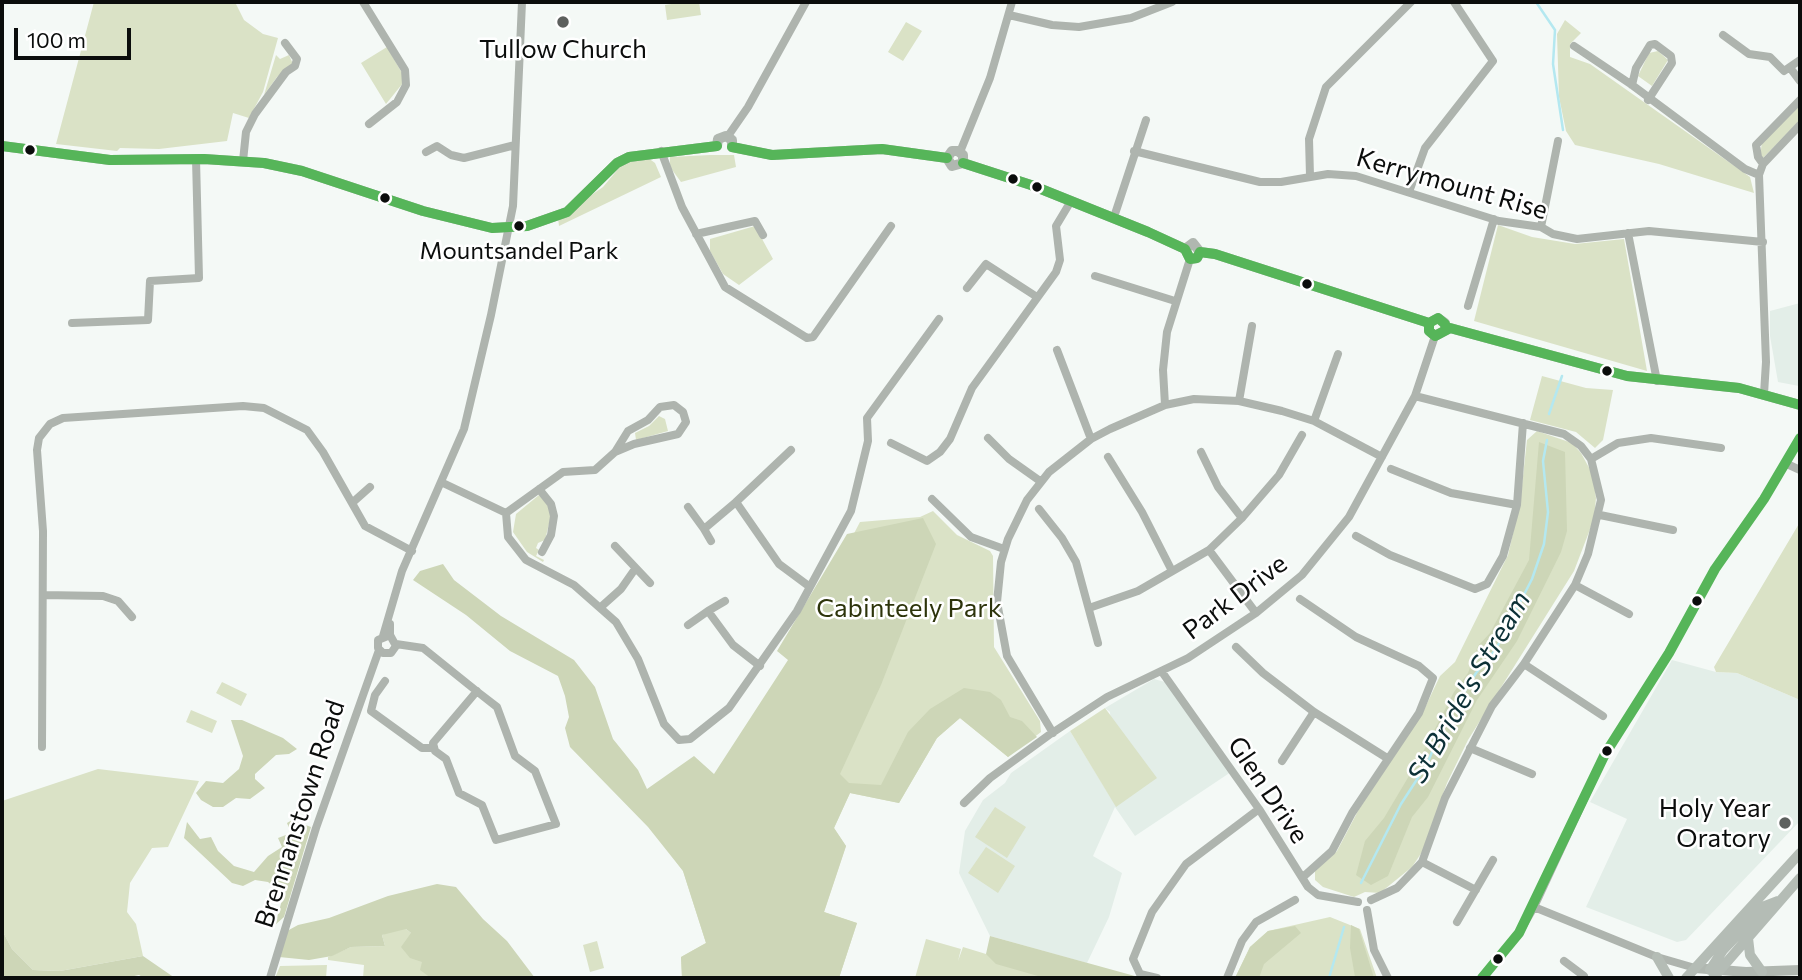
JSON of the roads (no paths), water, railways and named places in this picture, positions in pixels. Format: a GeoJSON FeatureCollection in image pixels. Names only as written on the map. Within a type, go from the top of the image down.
{"type":"FeatureCollection","features":[{"type":"Feature","properties":{"kind":"highway"},"geometry":{"type":"LineString","coordinates":[[1707,973],[1800,853]]}},
{"type":"Feature","properties":{"kind":"highway"},"geometry":{"type":"LineString","coordinates":[[1686,978],[1707,973],[1748,938],[1800,878]]}},
{"type":"Feature","properties":{"kind":"highway"},"geometry":{"type":"LineString","coordinates":[[1707,973],[1723,950],[1765,906],[1781,900]]}},
{"type":"Feature","properties":{"kind":"highway"},"geometry":{"type":"LineString","coordinates":[[1748,938],[1750,955],[1762,972]]}},
{"type":"Feature","properties":{"kind":"highway"},"geometry":{"type":"LineString","coordinates":[[1657,957],[1669,978]]}},
{"type":"Feature","properties":{"kind":"main road"},"geometry":{"type":"LineString","coordinates":[[717,146],[720,137],[728,136],[733,141],[732,147]]}},
{"type":"Feature","properties":{"kind":"main road"},"geometry":{"type":"LineString","coordinates":[[2,146],[110,160],[243,161],[302,171],[453,220],[492,228],[510,228],[527,226],[567,212],[617,163],[629,157],[660,151],[717,146]]}},
{"type":"Feature","properties":{"kind":"main road"},"geometry":{"type":"LineString","coordinates":[[717,146],[723,152],[732,147],[772,155],[882,149],[947,158]]}},
{"type":"Feature","properties":{"kind":"main road"},"geometry":{"type":"LineString","coordinates":[[947,158],[952,151],[960,152],[963,163]]}},
{"type":"Feature","properties":{"kind":"main road"},"geometry":{"type":"LineString","coordinates":[[947,158],[952,166],[963,163],[1114,218],[1185,249],[1190,259],[1197,258],[1200,252]]}},
{"type":"Feature","properties":{"kind":"main road"},"geometry":{"type":"LineString","coordinates":[[1185,249],[1193,243],[1200,252],[1215,254],[1429,323]]}},
{"type":"Feature","properties":{"kind":"main road"},"geometry":{"type":"LineString","coordinates":[[1433,319],[1441,319],[1445,329],[1443,334],[1435,336],[1429,331],[1429,323],[1433,319]]}},
{"type":"Feature","properties":{"kind":"main road"},"geometry":{"type":"LineString","coordinates":[[1445,329],[1627,376],[1715,385],[1764,394],[1800,405]]}},
{"type":"Feature","properties":{"kind":"main road"},"geometry":{"type":"LineString","coordinates":[[1707,973],[1762,972],[1786,975],[1800,970]]}},
{"type":"Feature","properties":{"kind":"street"},"geometry":{"type":"LineString","coordinates":[[363,2],[405,70],[406,85],[397,102],[369,124]]}},
{"type":"Feature","properties":{"kind":"street","name":"Brennanstown Road"},"geometry":{"type":"LineString","coordinates":[[382,652],[377,642],[387,636],[395,590],[464,429],[510,228],[522,2]]}},
{"type":"Feature","properties":{"kind":"street"},"geometry":{"type":"LineString","coordinates":[[728,136],[748,107],[806,2]]}},
{"type":"Feature","properties":{"kind":"street"},"geometry":{"type":"LineString","coordinates":[[960,152],[990,78],[1012,2]]}},
{"type":"Feature","properties":{"kind":"street"},"geometry":{"type":"LineString","coordinates":[[1009,16],[1052,26],[1079,27],[1131,18],[1172,2]]}},
{"type":"Feature","properties":{"kind":"street"},"geometry":{"type":"LineString","coordinates":[[1310,176],[1309,139],[1326,87],[1411,2]]}},
{"type":"Feature","properties":{"kind":"street"},"geometry":{"type":"LineString","coordinates":[[1409,192],[1425,148],[1493,61],[1454,2]]}},
{"type":"Feature","properties":{"kind":"street"},"geometry":{"type":"LineString","coordinates":[[1723,35],[1743,51],[1770,57],[1800,81]]}},
{"type":"Feature","properties":{"kind":"street"},"geometry":{"type":"LineString","coordinates":[[243,161],[246,132],[254,114],[274,87],[295,66],[297,59],[285,43]]}},
{"type":"Feature","properties":{"kind":"street"},"geometry":{"type":"LineString","coordinates":[[1632,85],[1636,68],[1650,45],[1655,44],[1671,56],[1672,63],[1648,100]]}},
{"type":"Feature","properties":{"kind":"street"},"geometry":{"type":"LineString","coordinates":[[1574,46],[1632,85],[1648,100],[1745,169],[1759,175]]}},
{"type":"Feature","properties":{"kind":"street"},"geometry":{"type":"LineString","coordinates":[[1789,70],[1800,60]]}},
{"type":"Feature","properties":{"kind":"street"},"geometry":{"type":"LineString","coordinates":[[1763,164],[1758,157],[1756,145],[1800,100]]}},
{"type":"Feature","properties":{"kind":"street"},"geometry":{"type":"LineString","coordinates":[[1114,218],[1146,120]]}},
{"type":"Feature","properties":{"kind":"street"},"geometry":{"type":"LineString","coordinates":[[1764,394],[1766,362],[1759,175],[1763,164],[1800,125]]}},
{"type":"Feature","properties":{"kind":"street"},"geometry":{"type":"LineString","coordinates":[[1541,227],[1558,141]]}},
{"type":"Feature","properties":{"kind":"street"},"geometry":{"type":"LineString","coordinates":[[426,152],[437,146],[451,155],[464,158],[516,145]]}},
{"type":"Feature","properties":{"kind":"street"},"geometry":{"type":"LineString","coordinates":[[660,151],[665,170],[724,287],[807,338],[813,337],[891,226]]}},
{"type":"Feature","properties":{"kind":"street","name":"Kerrymount Rise"},"geometry":{"type":"LineString","coordinates":[[1134,151],[1259,182],[1282,182],[1310,176],[1356,176],[1494,219],[1541,227],[1553,234],[1577,239],[1649,231],[1763,242]]}},
{"type":"Feature","properties":{"kind":"street"},"geometry":{"type":"LineString","coordinates":[[72,323],[148,320],[150,281],[199,278],[196,159]]}},
{"type":"Feature","properties":{"kind":"street"},"geometry":{"type":"LineString","coordinates":[[891,443],[927,461],[940,452],[957,426],[960,410],[972,388],[1056,272],[1060,260],[1056,226],[1071,201]]}},
{"type":"Feature","properties":{"kind":"street"},"geometry":{"type":"LineString","coordinates":[[1468,306],[1494,219]]}},
{"type":"Feature","properties":{"kind":"street"},"geometry":{"type":"LineString","coordinates":[[696,234],[755,221],[763,235]]}},
{"type":"Feature","properties":{"kind":"street"},"geometry":{"type":"LineString","coordinates":[[1628,233],[1657,381]]}},
{"type":"Feature","properties":{"kind":"street"},"geometry":{"type":"LineString","coordinates":[[1165,405],[1165,348],[1175,301],[1190,259]]}},
{"type":"Feature","properties":{"kind":"street"},"geometry":{"type":"LineString","coordinates":[[967,288],[986,264],[1037,297]]}},
{"type":"Feature","properties":{"kind":"street"},"geometry":{"type":"LineString","coordinates":[[1096,276],[1175,301]]}},
{"type":"Feature","properties":{"kind":"street"},"geometry":{"type":"LineString","coordinates":[[506,513],[508,537],[526,560],[574,585],[602,606],[634,650],[655,709],[668,731],[679,740],[690,739],[720,717],[760,666],[810,587],[852,511],[868,441],[867,418],[939,319]]}},
{"type":"Feature","properties":{"kind":"street"},"geometry":{"type":"LineString","coordinates":[[1239,401],[1252,326]]}},
{"type":"Feature","properties":{"kind":"street","name":"Park Drive"},"geometry":{"type":"LineString","coordinates":[[964,803],[997,772],[1107,697],[1162,672],[1255,613],[1302,575],[1349,517],[1415,396],[1435,336]]}},
{"type":"Feature","properties":{"kind":"street"},"geometry":{"type":"LineString","coordinates":[[1057,350],[1091,439]]}},
{"type":"Feature","properties":{"kind":"street"},"geometry":{"type":"LineString","coordinates":[[1314,421],[1338,354]]}},
{"type":"Feature","properties":{"kind":"street"},"geometry":{"type":"LineString","coordinates":[[1388,978],[1374,950],[1367,909],[1371,901],[1397,888],[1422,862],[1446,798],[1492,706],[1524,664],[1575,585],[1600,515],[1600,486],[1591,459],[1581,446],[1564,434],[1415,396]]}},
{"type":"Feature","properties":{"kind":"street"},"geometry":{"type":"LineString","coordinates":[[1054,733],[1020,680],[1002,643],[997,602],[1004,549],[1017,519],[1040,481],[1091,439],[1165,405],[1194,399],[1239,401],[1314,421],[1382,457]]}},
{"type":"Feature","properties":{"kind":"street"},"geometry":{"type":"LineString","coordinates":[[506,513],[563,472],[599,468],[615,452],[628,431],[648,420],[660,407],[674,405],[682,411],[685,422],[678,435],[634,444],[615,452]]}},
{"type":"Feature","properties":{"kind":"street"},"geometry":{"type":"LineString","coordinates":[[42,747],[43,511],[37,443],[46,428],[63,418],[243,406],[264,408],[307,430],[323,452],[365,526],[412,551]]}},
{"type":"Feature","properties":{"kind":"street"},"geometry":{"type":"LineString","coordinates":[[1356,536],[1390,555],[1475,589],[1481,588],[1493,577],[1503,556],[1517,505],[1523,423]]}},
{"type":"Feature","properties":{"kind":"street"},"geometry":{"type":"LineString","coordinates":[[1089,608],[1138,591],[1209,550],[1242,518],[1279,475],[1303,435]]}},
{"type":"Feature","properties":{"kind":"street"},"geometry":{"type":"LineString","coordinates":[[988,438],[1009,459],[1040,481]]}},
{"type":"Feature","properties":{"kind":"street"},"geometry":{"type":"LineString","coordinates":[[1591,459],[1618,443],[1651,438],[1721,447]]}},
{"type":"Feature","properties":{"kind":"street"},"geometry":{"type":"LineString","coordinates":[[1482,978],[1519,933],[1534,907],[1605,754],[1670,653],[1715,569],[1787,464],[1800,438]]}},
{"type":"Feature","properties":{"kind":"street"},"geometry":{"type":"LineString","coordinates":[[704,529],[791,450]]}},
{"type":"Feature","properties":{"kind":"street"},"geometry":{"type":"LineString","coordinates":[[1201,452],[1217,486],[1242,518]]}},
{"type":"Feature","properties":{"kind":"street"},"geometry":{"type":"LineString","coordinates":[[1108,457],[1142,512],[1172,571]]}},
{"type":"Feature","properties":{"kind":"street"},"geometry":{"type":"LineString","coordinates":[[1787,464],[1800,470]]}},
{"type":"Feature","properties":{"kind":"street"},"geometry":{"type":"LineString","coordinates":[[1391,469],[1451,493],[1517,505]]}},
{"type":"Feature","properties":{"kind":"street"},"geometry":{"type":"LineString","coordinates":[[443,483],[506,513]]}},
{"type":"Feature","properties":{"kind":"street"},"geometry":{"type":"LineString","coordinates":[[352,503],[370,487]]}},
{"type":"Feature","properties":{"kind":"street"},"geometry":{"type":"LineString","coordinates":[[539,489],[551,504],[554,516],[551,535],[542,552]]}},
{"type":"Feature","properties":{"kind":"street"},"geometry":{"type":"LineString","coordinates":[[932,499],[971,537],[1004,549]]}},
{"type":"Feature","properties":{"kind":"street"},"geometry":{"type":"LineString","coordinates":[[736,502],[779,564],[810,587]]}},
{"type":"Feature","properties":{"kind":"street"},"geometry":{"type":"LineString","coordinates":[[688,507],[711,541]]}},
{"type":"Feature","properties":{"kind":"street"},"geometry":{"type":"LineString","coordinates":[[1039,509],[1069,549],[1098,643]]}},
{"type":"Feature","properties":{"kind":"street"},"geometry":{"type":"LineString","coordinates":[[1600,515],[1673,530]]}},
{"type":"Feature","properties":{"kind":"street"},"geometry":{"type":"LineString","coordinates":[[615,545],[650,583]]}},
{"type":"Feature","properties":{"kind":"street"},"geometry":{"type":"LineString","coordinates":[[1209,550],[1255,613]]}},
{"type":"Feature","properties":{"kind":"street"},"geometry":{"type":"LineString","coordinates":[[602,606],[621,589],[635,569]]}},
{"type":"Feature","properties":{"kind":"street"},"geometry":{"type":"LineString","coordinates":[[1575,585],[1629,614]]}},
{"type":"Feature","properties":{"kind":"street"},"geometry":{"type":"LineString","coordinates":[[43,595],[103,596],[118,601],[132,617]]}},
{"type":"Feature","properties":{"kind":"street"},"geometry":{"type":"LineString","coordinates":[[1300,599],[1356,637],[1419,666],[1433,678],[1419,713],[1387,758],[1332,851],[1303,877]]}},
{"type":"Feature","properties":{"kind":"street"},"geometry":{"type":"LineString","coordinates":[[688,625],[725,601]]}},
{"type":"Feature","properties":{"kind":"street"},"geometry":{"type":"LineString","coordinates":[[708,611],[733,645],[760,666]]}},
{"type":"Feature","properties":{"kind":"street"},"geometry":{"type":"LineString","coordinates":[[381,686],[371,706],[373,712],[422,748],[433,748],[446,759],[459,793],[482,805],[496,841],[556,824],[535,771],[517,758],[498,709],[423,648],[396,644],[387,636]]}},
{"type":"Feature","properties":{"kind":"street","name":"Brennanstown Road"},"geometry":{"type":"LineString","coordinates":[[270,978],[316,828],[374,664],[382,652],[394,650],[396,644]]}},
{"type":"Feature","properties":{"kind":"street"},"geometry":{"type":"LineString","coordinates":[[1236,647],[1263,673],[1314,712],[1387,758]]}},
{"type":"Feature","properties":{"kind":"street"},"geometry":{"type":"LineString","coordinates":[[1524,664],[1603,716]]}},
{"type":"Feature","properties":{"kind":"street","name":"Glen Drive"},"geometry":{"type":"LineString","coordinates":[[1162,672],[1259,809],[1283,853],[1318,895],[1358,902]]}},
{"type":"Feature","properties":{"kind":"street"},"geometry":{"type":"LineString","coordinates":[[433,748],[434,740],[477,691]]}},
{"type":"Feature","properties":{"kind":"street"},"geometry":{"type":"LineString","coordinates":[[1282,761],[1314,712]]}},
{"type":"Feature","properties":{"kind":"street"},"geometry":{"type":"LineString","coordinates":[[1471,748],[1532,774]]}},
{"type":"Feature","properties":{"kind":"street"},"geometry":{"type":"LineString","coordinates":[[1157,978],[1140,974],[1133,959],[1152,912],[1186,864],[1259,809]]}},
{"type":"Feature","properties":{"kind":"street"},"geometry":{"type":"LineString","coordinates":[[1457,922],[1493,860]]}},
{"type":"Feature","properties":{"kind":"street"},"geometry":{"type":"LineString","coordinates":[[1422,862],[1476,890]]}},
{"type":"Feature","properties":{"kind":"street"},"geometry":{"type":"LineString","coordinates":[[1367,909],[1360,908],[1358,902],[1364,897],[1371,901]]}},
{"type":"Feature","properties":{"kind":"street"},"geometry":{"type":"LineString","coordinates":[[1227,978],[1242,941],[1256,922],[1295,900]]}},
{"type":"Feature","properties":{"kind":"street"},"geometry":{"type":"LineString","coordinates":[[1534,907],[1657,957],[1707,973]]}},
{"type":"Feature","properties":{"kind":"street"},"geometry":{"type":"LineString","coordinates":[[1564,961],[1584,976],[1583,978]]}},
{"type":"Feature","properties":{"kind":"waterway","name":"St Bride's Stream"},"geometry":{"type":"LineString","coordinates":[[1536,2],[1555,30],[1553,64],[1563,130]]}},
{"type":"Feature","properties":{"kind":"waterway","name":"St Bride's Stream"},"geometry":{"type":"LineString","coordinates":[[1549,414],[1562,376]]}},
{"type":"Feature","properties":{"kind":"waterway","name":"St Bride's Stream"},"geometry":{"type":"LineString","coordinates":[[1361,883],[1401,804],[1427,764],[1443,726],[1476,673],[1496,649],[1532,579],[1544,544],[1548,512],[1543,461],[1547,440]]}},
{"type":"Feature","properties":{"kind":"waterway","name":"St Bride's Stream"},"geometry":{"type":"LineString","coordinates":[[1329,978],[1344,927]]}},
{"type":"Feature","properties":{"kind":"place","name":"Tullow Church"},"geometry":{"type":"Point","coordinates":[563,22]}},
{"type":"Feature","properties":{"kind":"place","name":"Mountsandel Park"},"geometry":{"type":"Point","coordinates":[519,226]}},
{"type":"Feature","properties":{"kind":"place","name":"Holy Year Oratory"},"geometry":{"type":"Point","coordinates":[1785,823]}},
{"type":"Feature","properties":{"kind":"park label","name":"Cabinteely Park"},"geometry":{"type":"Point","coordinates":[909,608]}}]}
